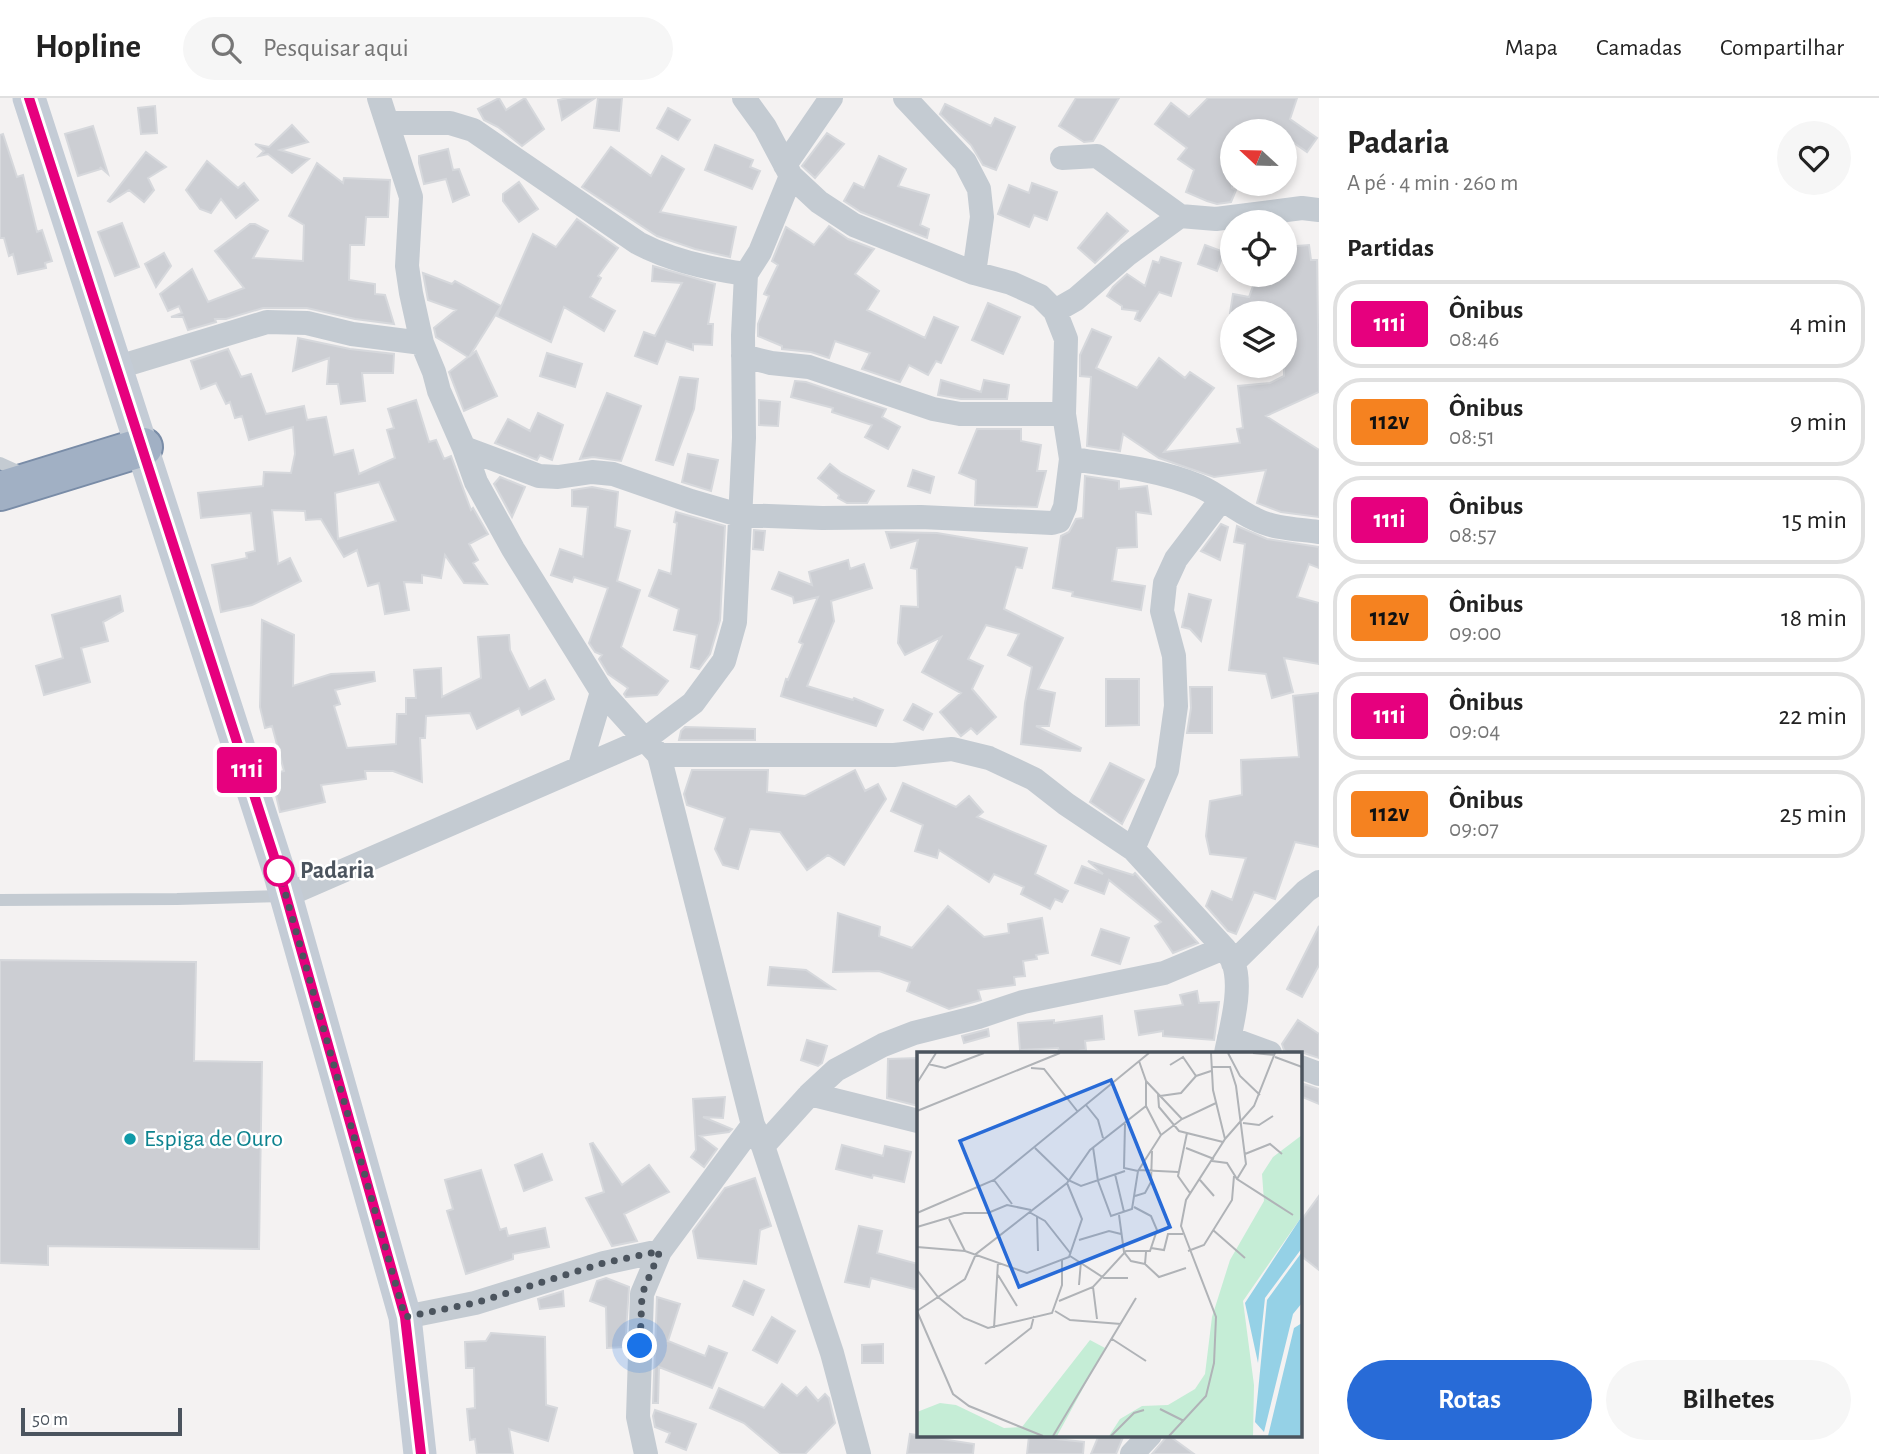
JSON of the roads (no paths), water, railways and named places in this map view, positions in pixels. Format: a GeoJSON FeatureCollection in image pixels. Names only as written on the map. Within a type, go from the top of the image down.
{"type":"FeatureCollection","features":[{"type":"Feature","properties":{"kind":"highway"},"geometry":{"type":"LineString","coordinates":[[0,491],[143,447]]}},
{"type":"Feature","properties":{"kind":"main road"},"geometry":{"type":"LineString","coordinates":[[29,98],[285,896],[367,1178],[405,1317],[421,1454]]}},
{"type":"Feature","properties":{"kind":"street"},"geometry":{"type":"LineString","coordinates":[[379,98],[411,197],[407,266],[422,343],[476,482],[513,548],[602,692],[652,748],[758,1136],[832,1353],[859,1454]]}},
{"type":"Feature","properties":{"kind":"street"},"geometry":{"type":"LineString","coordinates":[[464,448],[539,476],[558,477],[592,472],[613,474],[739,515],[921,517],[1052,523],[1059,521],[1065,507],[1071,459],[1065,414],[1066,340],[1055,311],[1040,296],[1011,283],[974,273],[855,225],[819,202],[788,171],[765,127],[744,98]]}},
{"type":"Feature","properties":{"kind":"street"},"geometry":{"type":"LineString","coordinates":[[652,748],[693,703],[724,661],[735,621],[744,438],[743,356],[747,274],[770,229],[788,171],[831,98]]}},
{"type":"Feature","properties":{"kind":"street"},"geometry":{"type":"LineString","coordinates":[[905,98],[965,162],[979,189],[982,217],[974,273]]}},
{"type":"Feature","properties":{"kind":"street"},"geometry":{"type":"LineString","coordinates":[[388,123],[450,123],[473,130],[554,184],[619,232],[661,256],[747,274]]}},
{"type":"Feature","properties":{"kind":"street"},"geometry":{"type":"LineString","coordinates":[[1062,158],[1097,156],[1180,216],[1216,219],[1302,208],[1319,210]]}},
{"type":"Feature","properties":{"kind":"street"},"geometry":{"type":"LineString","coordinates":[[1055,311],[1076,299],[1128,254],[1180,216]]}},
{"type":"Feature","properties":{"kind":"street"},"geometry":{"type":"LineString","coordinates":[[116,368],[267,322],[307,323],[352,334],[422,343]]}},
{"type":"Feature","properties":{"kind":"street"},"geometry":{"type":"LineString","coordinates":[[743,356],[771,363],[809,367],[933,409],[960,414],[1065,414]]}},
{"type":"Feature","properties":{"kind":"street"},"geometry":{"type":"LineString","coordinates":[[1071,459],[1129,466],[1170,475],[1203,488],[1257,521],[1284,528],[1319,531]]}},
{"type":"Feature","properties":{"kind":"street"},"geometry":{"type":"LineString","coordinates":[[1133,849],[1167,770],[1176,706],[1174,656],[1162,611],[1165,583],[1176,559],[1221,500]]}},
{"type":"Feature","properties":{"kind":"street"},"geometry":{"type":"LineString","coordinates":[[580,766],[602,692]]}},
{"type":"Feature","properties":{"kind":"street"},"geometry":{"type":"LineString","coordinates":[[285,896],[580,766],[652,748],[894,755],[952,749],[989,758],[1034,779],[1133,849],[1229,955],[1235,1010],[1228,1046],[1264,1052]]}},
{"type":"Feature","properties":{"kind":"street"},"geometry":{"type":"LineString","coordinates":[[646,1454],[638,1417],[642,1294],[660,1251],[758,1136],[836,1070],[883,1045],[914,1033],[978,1017],[1023,1002],[1164,973],[1229,955],[1315,891]]}},
{"type":"Feature","properties":{"kind":"street"},"geometry":{"type":"LineString","coordinates":[[1302,1068],[1319,1074]]}},
{"type":"Feature","properties":{"kind":"street"},"geometry":{"type":"LineString","coordinates":[[810,1094],[917,1121]]}},
{"type":"Feature","properties":{"kind":"street"},"geometry":{"type":"LineString","coordinates":[[405,1317],[475,1303],[604,1263],[660,1251]]}},
{"type":"Feature","properties":{"kind":"street"},"geometry":{"type":"LineString","coordinates":[[1132,1454],[1149,1436]]}},
{"type":"Feature","properties":{"kind":"lane"},"geometry":{"type":"LineString","coordinates":[[0,463],[17,472],[40,478]]}},
{"type":"Feature","properties":{"kind":"lane"},"geometry":{"type":"LineString","coordinates":[[0,900],[285,896]]}},
{"type":"Feature","properties":{"kind":"place","name":"Padaria"},"geometry":{"type":"Point","coordinates":[279,871]}},
{"type":"Feature","properties":{"kind":"place","name":"Espiga de Ouro"},"geometry":{"type":"Point","coordinates":[130,1139]}}]}
